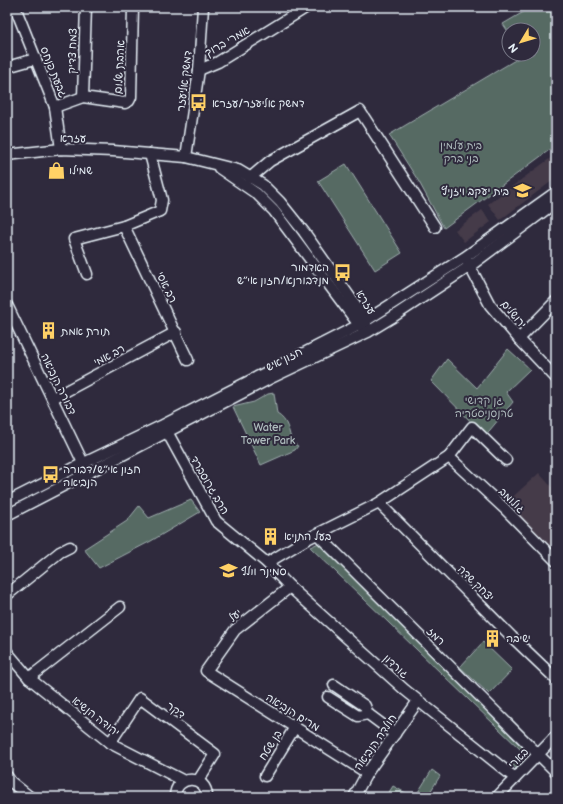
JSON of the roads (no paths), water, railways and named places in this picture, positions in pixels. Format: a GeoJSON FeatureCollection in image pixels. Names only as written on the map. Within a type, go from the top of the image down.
{"type":"FeatureCollection","features":[{"type":"Feature","properties":{"kind":"street","name":"גבעת פנחס"},"geometry":{"type":"LineString","coordinates":[[14,7],[55,107],[60,149]]}},
{"type":"Feature","properties":{"kind":"street","name":"צמח צדיק"},"geometry":{"type":"LineString","coordinates":[[83,97],[86,7]]}},
{"type":"Feature","properties":{"kind":"street","name":"אהבת שלום"},"geometry":{"type":"LineString","coordinates":[[55,107],[83,97],[125,103],[129,101],[131,98],[133,7]]}},
{"type":"Feature","properties":{"kind":"street","name":"דמשק אליעזר"},"geometry":{"type":"LineString","coordinates":[[186,157],[199,70],[203,7]]}},
{"type":"Feature","properties":{"kind":"street","name":"אמרי ברוך"},"geometry":{"type":"LineString","coordinates":[[199,70],[218,62],[307,7]]}},
{"type":"Feature","properties":{"kind":"street"},"geometry":{"type":"LineString","coordinates":[[7,67],[35,59]]}},
{"type":"Feature","properties":{"kind":"street"},"geometry":{"type":"LineString","coordinates":[[250,178],[270,161],[360,111],[435,227]]}},
{"type":"Feature","properties":{"kind":"street","name":"עזרא"},"geometry":{"type":"LineString","coordinates":[[7,155],[60,149],[150,154],[186,157],[211,162],[238,170],[263,185],[280,202],[304,232],[368,332]]}},
{"type":"Feature","properties":{"kind":"street"},"geometry":{"type":"LineString","coordinates":[[87,274],[74,239],[124,226],[160,211],[162,200],[150,154]]}},
{"type":"Feature","properties":{"kind":"street","name":"עזרא"},"geometry":{"type":"LineString","coordinates":[[211,162],[257,194],[274,211],[362,322]]}},
{"type":"Feature","properties":{"kind":"street","name":"חזון איש"},"geometry":{"type":"LineString","coordinates":[[7,502],[84,463],[165,429],[368,332],[391,318],[556,192]]}},
{"type":"Feature","properties":{"kind":"street","name":"חזון איש"},"geometry":{"type":"LineString","coordinates":[[7,514],[89,473],[165,429],[362,322],[467,261],[556,202]]}},
{"type":"Feature","properties":{"kind":"street","name":"רב אסי"},"geometry":{"type":"LineString","coordinates":[[124,226],[176,332],[188,360]]}},
{"type":"Feature","properties":{"kind":"street","name":"ירושלים"},"geometry":{"type":"LineString","coordinates":[[467,261],[490,305],[556,378]]}},
{"type":"Feature","properties":{"kind":"street"},"geometry":{"type":"LineString","coordinates":[[520,339],[556,300]]}},
{"type":"Feature","properties":{"kind":"street","name":"דבורה הנביאה"},"geometry":{"type":"LineString","coordinates":[[7,305],[89,473]]}},
{"type":"Feature","properties":{"kind":"street","name":"רב אמי"},"geometry":{"type":"LineString","coordinates":[[53,398],[176,332]]}},
{"type":"Feature","properties":{"kind":"street"},"geometry":{"type":"LineString","coordinates":[[267,563],[307,539],[379,503],[449,456],[472,427],[506,460]]}},
{"type":"Feature","properties":{"kind":"street","name":"הרב גרוסברד"},"geometry":{"type":"LineString","coordinates":[[165,429],[216,522],[267,563]]}},
{"type":"Feature","properties":{"kind":"street","name":"גולומב"},"geometry":{"type":"LineString","coordinates":[[449,456],[505,509],[556,561]]}},
{"type":"Feature","properties":{"kind":"street","name":"יצחק שדה"},"geometry":{"type":"LineString","coordinates":[[379,503],[512,637],[556,679]]}},
{"type":"Feature","properties":{"kind":"street","name":"רמז"},"geometry":{"type":"LineString","coordinates":[[317,534],[556,772]]}},
{"type":"Feature","properties":{"kind":"street"},"geometry":{"type":"LineString","coordinates":[[7,595],[60,552],[70,547]]}},
{"type":"Feature","properties":{"kind":"street","name":"גורדון"},"geometry":{"type":"LineString","coordinates":[[267,563],[290,587],[418,701],[515,778]]}},
{"type":"Feature","properties":{"kind":"street","name":"יעל"},"geometry":{"type":"LineString","coordinates":[[206,671],[235,630],[290,587]]}},
{"type":"Feature","properties":{"kind":"street"},"geometry":{"type":"LineString","coordinates":[[29,678],[120,607]]}},
{"type":"Feature","properties":{"kind":"street","name":"יהודה הנשיא"},"geometry":{"type":"LineString","coordinates":[[7,652],[29,678],[110,743],[184,781]]}},
{"type":"Feature","properties":{"kind":"street","name":"מרים הנביאה"},"geometry":{"type":"LineString","coordinates":[[206,671],[367,773]]}},
{"type":"Feature","properties":{"kind":"street"},"geometry":{"type":"LineString","coordinates":[[334,685],[365,706],[368,714],[395,734]]}},
{"type":"Feature","properties":{"kind":"street"},"geometry":{"type":"LineString","coordinates":[[328,696],[358,716],[368,714]]}},
{"type":"Feature","properties":{"kind":"street","name":"דקר"},"geometry":{"type":"LineString","coordinates":[[110,743],[140,698],[215,754],[198,781]]}},
{"type":"Feature","properties":{"kind":"street","name":"חולדה הנביאה"},"geometry":{"type":"LineString","coordinates":[[354,797],[367,773],[418,701]]}},
{"type":"Feature","properties":{"kind":"street","name":"בן שטח"},"geometry":{"type":"LineString","coordinates":[[265,776],[295,727]]}},
{"type":"Feature","properties":{"kind":"street","name":"בארי"},"geometry":{"type":"LineString","coordinates":[[497,797],[556,736]]}},
{"type":"Feature","properties":{"kind":"street"},"geometry":{"type":"LineString","coordinates":[[175,797],[176,789],[184,781],[193,780],[198,781],[206,788],[207,797]]}},
{"type":"Feature","properties":{"kind":"street"},"geometry":{"type":"LineString","coordinates":[[8,781],[30,797]]}},
{"type":"Feature","properties":{"kind":"place","name":"דמשק אליעזר/עזרא"},"geometry":{"type":"Point","coordinates":[199,103]}},
{"type":"Feature","properties":{"kind":"place","name":"שמילו"},"geometry":{"type":"Point","coordinates":[56,170]}},
{"type":"Feature","properties":{"kind":"place","name":"בית יעקב ויזניץ"},"geometry":{"type":"Point","coordinates":[522,191]}},
{"type":"Feature","properties":{"kind":"place","name":"האדמור מנדבורנא/חזון אי״ש"},"geometry":{"type":"Point","coordinates":[342,273]}},
{"type":"Feature","properties":{"kind":"place","name":"תורת אמת"},"geometry":{"type":"Point","coordinates":[48,331]}},
{"type":"Feature","properties":{"kind":"place","name":"חזון אי״ש/דבורה הנביאה"},"geometry":{"type":"Point","coordinates":[50,475]}},
{"type":"Feature","properties":{"kind":"place","name":"בעל התניא"},"geometry":{"type":"Point","coordinates":[271,536]}},
{"type":"Feature","properties":{"kind":"place","name":"סמינר וולף"},"geometry":{"type":"Point","coordinates":[228,571]}},
{"type":"Feature","properties":{"kind":"place","name":"ישיבה"},"geometry":{"type":"Point","coordinates":[493,638]}},
{"type":"Feature","properties":{"kind":"park label","name":"בית עלמין בני ברק"},"geometry":{"type":"Point","coordinates":[461,151]}},
{"type":"Feature","properties":{"kind":"park label","name":"גן קדושי טרנסניסטריה"},"geometry":{"type":"Point","coordinates":[484,406]}},
{"type":"Feature","properties":{"kind":"park label","name":"Water Tower Park"},"geometry":{"type":"Point","coordinates":[268,433]}}]}
